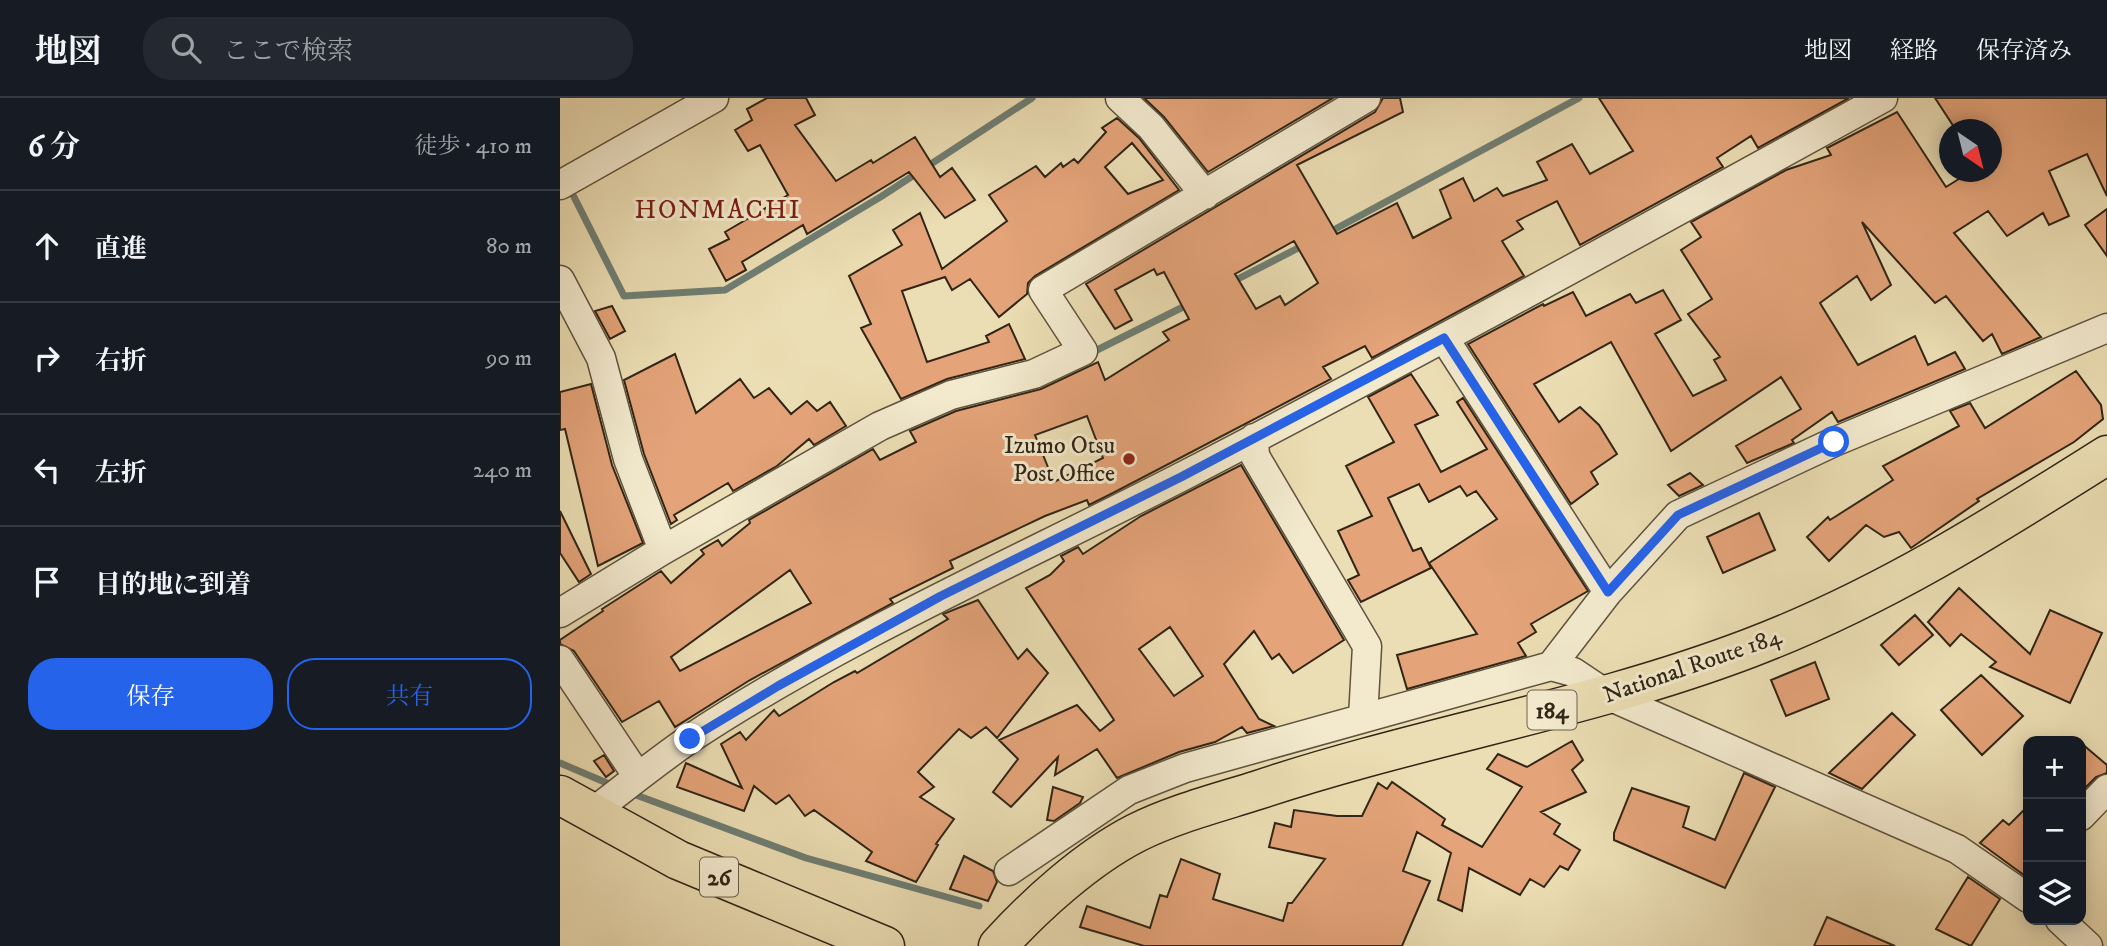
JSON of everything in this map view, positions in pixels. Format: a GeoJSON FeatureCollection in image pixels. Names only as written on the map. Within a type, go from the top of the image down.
{"type":"FeatureCollection","features":[{"type":"Feature","properties":{"kind":"main road","name":"National Route 184"},"geometry":{"type":"LineString","coordinates":[[998,946],[1064,884],[1132,835],[1159,822],[1321,768],[1609,696],[1749,649],[1866,600],[1993,528],[2107,455]]}},
{"type":"Feature","properties":{"kind":"main road","name":"26"},"geometry":{"type":"LineString","coordinates":[[575,804],[678,860],[884,946]]}},
{"type":"Feature","properties":{"kind":"street"},"geometry":{"type":"LineString","coordinates":[[560,185],[715,98]]}},
{"type":"Feature","properties":{"kind":"street"},"geometry":{"type":"LineString","coordinates":[[1120,98],[1151,127],[1205,195]]}},
{"type":"Feature","properties":{"kind":"street"},"geometry":{"type":"LineString","coordinates":[[560,613],[663,550],[880,426],[951,395],[1034,374],[1083,351],[1043,290],[1366,98]]}},
{"type":"Feature","properties":{"kind":"street"},"geometry":{"type":"LineString","coordinates":[[575,804],[638,777],[690,739],[801,673],[941,596],[1254,438],[1444,338],[1883,98]]}},
{"type":"Feature","properties":{"kind":"street"},"geometry":{"type":"LineString","coordinates":[[560,280],[601,358],[628,459],[663,550]]}},
{"type":"Feature","properties":{"kind":"street"},"geometry":{"type":"LineString","coordinates":[[1551,666],[1608,592],[1678,515],[1834,442],[2107,328]]}},
{"type":"Feature","properties":{"kind":"street"},"geometry":{"type":"LineString","coordinates":[[1444,338],[1608,592]]}},
{"type":"Feature","properties":{"kind":"street"},"geometry":{"type":"LineString","coordinates":[[1254,438],[1255,456],[1367,646],[1363,718]]}},
{"type":"Feature","properties":{"kind":"street"},"geometry":{"type":"LineString","coordinates":[[560,660],[638,777]]}},
{"type":"Feature","properties":{"kind":"street"},"geometry":{"type":"LineString","coordinates":[[1009,871],[1129,790],[1185,768],[1551,666],[1573,672],[1609,696],[1958,849],[2022,884]]}},
{"type":"Feature","properties":{"kind":"street"},"geometry":{"type":"LineString","coordinates":[[2086,811],[2107,789]]}},
{"type":"Feature","properties":{"kind":"building"},"geometry":{"type":"Polygon","coordinates":[[[767,98],[806,98],[815,115],[795,125],[836,181],[871,160],[873,163],[915,137],[940,177],[952,168],[975,200],[945,218],[909,172],[807,234],[803,225],[742,262],[746,270],[726,281],[709,249],[729,239],[725,232],[788,195],[760,145],[748,151],[735,130],[752,120],[747,109],[767,98]]]}},
{"type":"Feature","properties":{"kind":"building"},"geometry":{"type":"Polygon","coordinates":[[[1144,98],[1333,98],[1208,172],[1164,117],[1144,98]]]}},
{"type":"Feature","properties":{"kind":"building"},"geometry":{"type":"Polygon","coordinates":[[[1383,98],[1400,98],[1403,112],[1297,165],[1337,234],[1397,203],[1413,238],[1451,218],[1440,190],[1463,178],[1474,201],[1497,188],[1503,196],[1547,180],[1537,162],[1572,144],[1590,174],[1633,151],[1599,98],[1849,98],[1758,148],[1751,136],[1717,158],[1723,167],[1580,245],[1557,201],[1517,221],[1523,229],[1502,241],[1524,276],[1372,358],[1365,346],[1323,367],[1331,379],[1089,505],[1087,500],[1045,516],[950,561],[953,568],[890,599],[893,603],[750,680],[675,727],[659,701],[622,722],[574,651],[560,644],[560,640],[603,611],[602,609],[661,571],[671,583],[704,554],[701,550],[718,540],[722,546],[750,523],[749,520],[873,449],[880,460],[916,442],[910,431],[956,411],[1041,389],[1098,362],[1105,380],[1169,340],[1163,332],[1189,319],[1164,272],[1157,275],[1154,269],[1115,290],[1132,320],[1115,329],[1086,284],[1375,112],[1383,98]],[[1294,241],[1235,274],[1256,309],[1280,296],[1285,305],[1318,283],[1294,241]],[[1087,416],[1035,435],[1054,482],[1103,458],[1087,416]],[[790,570],[671,657],[680,671],[811,603],[790,570]]]}},
{"type":"Feature","properties":{"kind":"building"},"geometry":{"type":"Polygon","coordinates":[[[1935,98],[2107,98],[2107,196],[2087,154],[2049,171],[2069,216],[2049,225],[2043,213],[2007,236],[1988,211],[1954,233],[2041,337],[2002,354],[1992,334],[1983,341],[1946,296],[1935,303],[1862,222],[1891,285],[1871,300],[1857,276],[1820,303],[1858,365],[1915,336],[1928,365],[1955,352],[1965,369],[1838,422],[1832,412],[1792,440],[1794,443],[1747,463],[1736,446],[1801,409],[1781,377],[1671,451],[1611,342],[1534,384],[1559,422],[1580,407],[1599,425],[1617,454],[1591,472],[1598,484],[1571,504],[1468,344],[1543,304],[1544,306],[1573,292],[1586,316],[1630,294],[1636,303],[1663,290],[1681,320],[1655,334],[1693,396],[1726,380],[1714,360],[1720,357],[1688,314],[1712,299],[1681,250],[1701,237],[1691,222],[1786,170],[1831,155],[1827,148],[1897,112],[1939,176],[1939,182],[1943,182],[1946,187],[1954,182],[2002,182],[2002,119],[1949,119],[1935,98]]]}},
{"type":"Feature","properties":{"kind":"building"},"geometry":{"type":"Polygon","coordinates":[[[1117,118],[1139,138],[1179,190],[1035,276],[1028,283],[1027,294],[999,317],[970,279],[952,290],[945,277],[902,291],[927,362],[989,342],[986,336],[1009,324],[1025,359],[947,379],[901,399],[861,328],[871,324],[849,276],[902,245],[893,230],[920,213],[942,269],[1007,221],[989,195],[1036,166],[1045,177],[1061,163],[1063,167],[1074,159],[1078,163],[1106,132],[1102,128],[1117,118]],[[1132,143],[1105,167],[1128,194],[1163,180],[1132,143]]]}},
{"type":"Feature","properties":{"kind":"building"},"geometry":{"type":"Polygon","coordinates":[[[2107,209],[2107,256],[2085,225],[2107,209]]]}},
{"type":"Feature","properties":{"kind":"building"},"geometry":{"type":"Polygon","coordinates":[[[612,306],[625,331],[610,339],[595,311],[612,306]]]}},
{"type":"Feature","properties":{"kind":"building"},"geometry":{"type":"Polygon","coordinates":[[[675,354],[696,413],[740,379],[754,398],[769,388],[791,414],[807,401],[817,411],[830,402],[846,426],[814,445],[809,439],[777,466],[733,491],[728,483],[674,515],[677,520],[671,524],[644,454],[624,380],[675,354]]]}},
{"type":"Feature","properties":{"kind":"building"},"geometry":{"type":"Polygon","coordinates":[[[2076,371],[2101,405],[2103,419],[2074,442],[1977,499],[1979,501],[1911,548],[1899,532],[1884,537],[1866,525],[1829,561],[1807,537],[1828,517],[1830,520],[1893,480],[1883,466],[1959,426],[1950,411],[1970,403],[1985,428],[2076,371]]]}},
{"type":"Feature","properties":{"kind":"building"},"geometry":{"type":"Polygon","coordinates":[[[1411,374],[1438,415],[1415,425],[1441,472],[1487,449],[1457,402],[1463,398],[1588,591],[1531,624],[1536,632],[1518,643],[1526,656],[1407,689],[1397,655],[1477,634],[1429,563],[1497,519],[1476,491],[1467,496],[1460,486],[1429,502],[1419,484],[1388,498],[1413,551],[1421,548],[1431,568],[1361,602],[1348,580],[1359,575],[1338,531],[1372,516],[1346,466],[1394,442],[1368,397],[1411,374]]]}},
{"type":"Feature","properties":{"kind":"building"},"geometry":{"type":"Polygon","coordinates":[[[591,384],[612,465],[643,543],[598,566],[565,429],[560,430],[560,392],[591,384]]]}},
{"type":"Feature","properties":{"kind":"building"},"geometry":{"type":"Polygon","coordinates":[[[1241,465],[1344,640],[1293,673],[1279,654],[1272,659],[1254,631],[1224,664],[1259,719],[1274,726],[1247,733],[1242,727],[1215,742],[1179,752],[1117,778],[1097,749],[1055,775],[1058,757],[1011,807],[993,792],[1018,759],[999,740],[1077,705],[1100,731],[1114,720],[1026,588],[1050,575],[1064,561],[1061,556],[1078,547],[1083,554],[1141,516],[1241,465]],[[1170,627],[1139,649],[1174,696],[1203,676],[1170,627]]]}},
{"type":"Feature","properties":{"kind":"building"},"geometry":{"type":"Polygon","coordinates":[[[1690,473],[1703,485],[1679,496],[1668,485],[1690,473]]]}},
{"type":"Feature","properties":{"kind":"building"},"geometry":{"type":"Polygon","coordinates":[[[560,511],[591,574],[579,582],[560,553],[560,511]]]}},
{"type":"Feature","properties":{"kind":"building"},"geometry":{"type":"Polygon","coordinates":[[[1759,513],[1775,550],[1723,573],[1707,537],[1759,513]]]}},
{"type":"Feature","properties":{"kind":"building"},"geometry":{"type":"Polygon","coordinates":[[[1959,588],[2030,654],[2050,610],[2102,633],[2070,703],[1990,667],[1996,662],[1961,634],[1950,646],[1928,622],[1959,588]]]}},
{"type":"Feature","properties":{"kind":"building"},"geometry":{"type":"Polygon","coordinates":[[[978,600],[1018,659],[1027,649],[1048,673],[997,738],[986,727],[971,738],[959,729],[918,772],[934,787],[920,797],[954,819],[936,844],[938,845],[916,882],[866,861],[872,852],[814,810],[805,816],[789,795],[776,804],[754,786],[744,811],[677,787],[686,763],[742,788],[721,744],[740,732],[746,740],[774,710],[779,716],[834,682],[855,671],[857,673],[948,619],[943,614],[978,600]]]}},
{"type":"Feature","properties":{"kind":"building"},"geometry":{"type":"Polygon","coordinates":[[[1915,615],[1933,635],[1899,665],[1881,645],[1915,615]]]}},
{"type":"Feature","properties":{"kind":"building"},"geometry":{"type":"Polygon","coordinates":[[[1815,662],[1829,699],[1786,716],[1771,680],[1815,662]]]}},
{"type":"Feature","properties":{"kind":"building"},"geometry":{"type":"Polygon","coordinates":[[[1981,675],[2023,716],[1982,755],[1941,710],[1981,675]]]}},
{"type":"Feature","properties":{"kind":"building"},"geometry":{"type":"Polygon","coordinates":[[[1892,713],[1915,735],[1862,789],[1829,773],[1892,713]]]}},
{"type":"Feature","properties":{"kind":"building"},"geometry":{"type":"Polygon","coordinates":[[[1572,741],[1583,760],[1572,770],[1586,792],[1541,812],[1560,824],[1554,834],[1580,850],[1568,870],[1560,866],[1544,887],[1530,879],[1520,895],[1469,868],[1462,911],[1438,900],[1451,853],[1417,832],[1403,871],[1430,881],[1402,946],[1144,946],[1080,927],[1087,906],[1150,928],[1160,895],[1167,897],[1181,859],[1220,874],[1213,899],[1283,921],[1288,903],[1292,903],[1325,859],[1269,847],[1275,823],[1291,827],[1294,810],[1337,816],[1362,816],[1378,783],[1387,789],[1392,782],[1445,819],[1442,825],[1482,847],[1522,787],[1487,769],[1498,754],[1527,767],[1572,741]]]}},
{"type":"Feature","properties":{"kind":"building"},"geometry":{"type":"Polygon","coordinates":[[[2086,747],[2107,765],[2107,773],[2096,777],[2086,787],[2086,747]]]}},
{"type":"Feature","properties":{"kind":"building"},"geometry":{"type":"Polygon","coordinates":[[[604,755],[614,771],[606,777],[594,761],[604,755]]]}},
{"type":"Feature","properties":{"kind":"building"},"geometry":{"type":"Polygon","coordinates":[[[1744,773],[1775,787],[1725,888],[1614,840],[1614,833],[1632,788],[1689,807],[1683,827],[1715,840],[1744,773]]]}},
{"type":"Feature","properties":{"kind":"building"},"geometry":{"type":"Polygon","coordinates":[[[1053,787],[1083,797],[1080,803],[1054,821],[1047,820],[1053,787]]]}},
{"type":"Feature","properties":{"kind":"building"},"geometry":{"type":"Polygon","coordinates":[[[2023,811],[2023,874],[1980,843],[2003,820],[2009,825],[2023,811]]]}},
{"type":"Feature","properties":{"kind":"building"},"geometry":{"type":"Polygon","coordinates":[[[964,856],[993,871],[997,882],[988,901],[950,889],[964,856]]]}},
{"type":"Feature","properties":{"kind":"building"},"geometry":{"type":"Polygon","coordinates":[[[1968,877],[2000,899],[1971,946],[1936,929],[1968,877]]]}},
{"type":"Feature","properties":{"kind":"building"},"geometry":{"type":"Polygon","coordinates":[[[1827,917],[1895,946],[1814,946],[1827,917]]]}},
{"type":"Feature","properties":{"kind":"waterway"},"geometry":{"type":"LineString","coordinates":[[569,187],[624,296],[725,290],[882,196],[1032,98]]}},
{"type":"Feature","properties":{"kind":"waterway"},"geometry":{"type":"LineString","coordinates":[[1326,234],[1579,98]]}},
{"type":"Feature","properties":{"kind":"waterway"},"geometry":{"type":"LineString","coordinates":[[1230,283],[1306,244]]}},
{"type":"Feature","properties":{"kind":"waterway"},"geometry":{"type":"LineString","coordinates":[[1089,354],[1191,303]]}},
{"type":"Feature","properties":{"kind":"waterway"},"geometry":{"type":"LineString","coordinates":[[560,763],[614,786]]}},
{"type":"Feature","properties":{"kind":"waterway"},"geometry":{"type":"LineString","coordinates":[[628,792],[806,858],[979,906]]}},
{"type":"Feature","properties":{"kind":"place","name":"Izumo Otsu Post Office"},"geometry":{"type":"Point","coordinates":[1129,459]}},
{"type":"Feature","properties":{"kind":"district","name":"HONMACHI"},"geometry":{"type":"Point","coordinates":[718,209]}},
{"type":"Feature","properties":{"kind":"route"},"geometry":{"type":"LineString","coordinates":[[690,739],[778,686],[941,596],[1181,477],[1444,338],[1608,592],[1678,515],[1834,442]]}}]}
